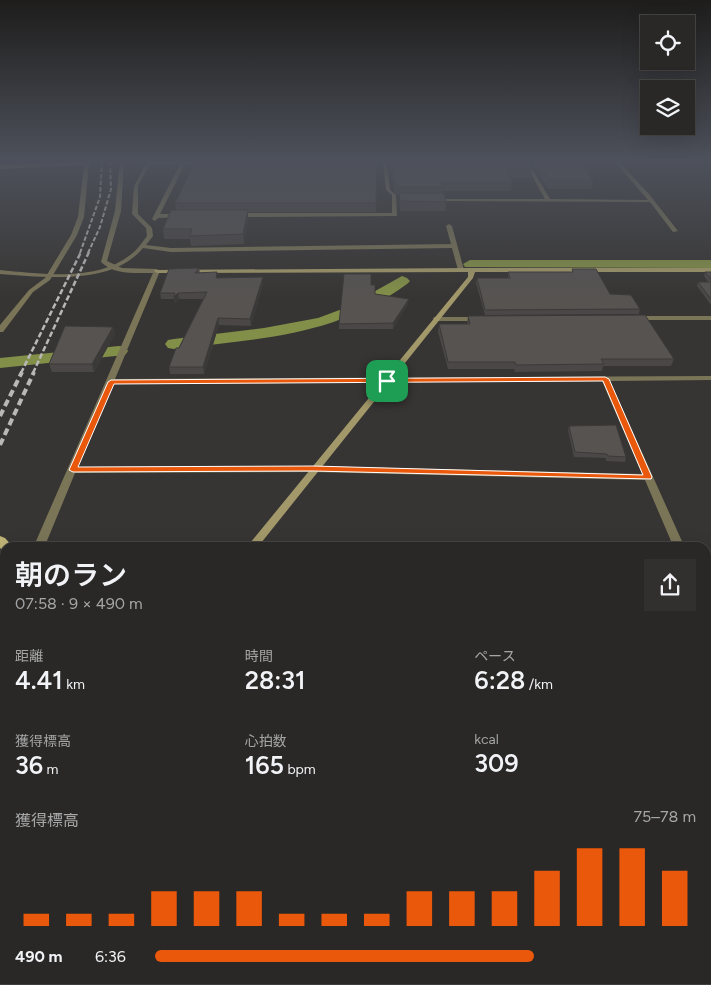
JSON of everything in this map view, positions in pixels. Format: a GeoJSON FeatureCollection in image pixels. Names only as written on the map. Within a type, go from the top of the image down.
{"type":"FeatureCollection","features":[{"type":"Feature","properties":{"kind":"street"},"geometry":{"type":"LineString","coordinates":[[0,330],[31,290],[50,275],[66,250],[81,217],[82,206]]}},
{"type":"Feature","properties":{"kind":"street"},"geometry":{"type":"LineString","coordinates":[[118,206],[104,259],[104,264],[113,268],[157,271],[711,270]]}},
{"type":"Feature","properties":{"kind":"street"},"geometry":{"type":"LineString","coordinates":[[256,542],[470,277],[472,270]]}},
{"type":"Feature","properties":{"kind":"street"},"geometry":{"type":"LineString","coordinates":[[41,542],[111,382],[157,271]]}},
{"type":"Feature","properties":{"kind":"street"},"geometry":{"type":"LineString","coordinates":[[623,318],[711,318]]}},
{"type":"Feature","properties":{"kind":"street"},"geometry":{"type":"LineString","coordinates":[[436,319],[486,319]]}},
{"type":"Feature","properties":{"kind":"street"},"geometry":{"type":"LineString","coordinates":[[111,382],[711,378]]}},
{"type":"Feature","properties":{"kind":"street"},"geometry":{"type":"LineString","coordinates":[[605,379],[677,542]]}},
{"type":"Feature","properties":{"kind":"street"},"geometry":{"type":"LineString","coordinates":[[73,470],[313,469],[648,477]]}},
{"type":"Feature","properties":{"kind":"lane"},"geometry":{"type":"LineString","coordinates":[[0,272],[50,275],[95,273],[113,268],[127,260],[150,236],[146,224],[137,217],[135,206]]}},
{"type":"Feature","properties":{"kind":"lane"},"geometry":{"type":"LineString","coordinates":[[146,224],[158,216],[163,206]]}},
{"type":"Feature","properties":{"kind":"lane"},"geometry":{"type":"LineString","coordinates":[[234,216],[395,215],[394,206]]}},
{"type":"Feature","properties":{"kind":"lane"},"geometry":{"type":"LineString","coordinates":[[656,206],[675,231]]}},
{"type":"Feature","properties":{"kind":"lane"},"geometry":{"type":"LineString","coordinates":[[158,216],[186,216]]}},
{"type":"Feature","properties":{"kind":"lane"},"geometry":{"type":"LineString","coordinates":[[449,226],[460,270]]}},
{"type":"Feature","properties":{"kind":"lane"},"geometry":{"type":"LineString","coordinates":[[142,246],[171,250],[454,246]]}},
{"type":"Feature","properties":{"kind":"building"},"geometry":{"type":"Polygon","coordinates":[[[171,210],[248,210],[243,234],[190,236],[192,229],[163,229],[171,210]]]}},
{"type":"Feature","properties":{"kind":"building"},"geometry":{"type":"Polygon","coordinates":[[[199,268],[195,273],[217,272],[216,278],[263,277],[250,319],[218,318],[203,367],[169,367],[176,348],[179,348],[207,292],[178,293],[174,297],[175,293],[160,293],[169,269],[199,268]]]}},
{"type":"Feature","properties":{"kind":"building"},"geometry":{"type":"Polygon","coordinates":[[[572,269],[596,269],[610,294],[631,295],[640,309],[485,310],[477,278],[510,278],[508,272],[573,272],[572,269]]]}},
{"type":"Feature","properties":{"kind":"building"},"geometry":{"type":"Polygon","coordinates":[[[705,272],[711,272],[711,279],[705,272]]]}},
{"type":"Feature","properties":{"kind":"building"},"geometry":{"type":"Polygon","coordinates":[[[344,274],[371,274],[371,285],[375,285],[375,294],[409,299],[393,323],[339,324],[344,274]]]}},
{"type":"Feature","properties":{"kind":"building"},"geometry":{"type":"Polygon","coordinates":[[[698,282],[711,282],[711,299],[698,282]]]}},
{"type":"Feature","properties":{"kind":"building"},"geometry":{"type":"Polygon","coordinates":[[[645,315],[674,359],[601,359],[604,364],[516,365],[515,362],[448,362],[439,324],[470,324],[468,316],[645,315]]]}},
{"type":"Feature","properties":{"kind":"building"},"geometry":{"type":"Polygon","coordinates":[[[65,326],[113,327],[92,364],[49,364],[65,326]]]}},
{"type":"Feature","properties":{"kind":"building"},"geometry":{"type":"Polygon","coordinates":[[[616,425],[626,457],[575,452],[569,426],[616,425]]]}},
{"type":"Feature","properties":{"kind":"waterway"},"geometry":{"type":"LineString","coordinates":[[470,264],[711,264]]}},
{"type":"Feature","properties":{"kind":"waterway"},"geometry":{"type":"LineString","coordinates":[[174,344],[264,333],[323,321],[351,312],[377,298],[402,281]]}},
{"type":"Feature","properties":{"kind":"waterway"},"geometry":{"type":"LineString","coordinates":[[0,363],[119,351]]}},
{"type":"Feature","properties":{"kind":"railway"},"geometry":{"type":"LineString","coordinates":[[80,253],[97,206]]}},
{"type":"Feature","properties":{"kind":"railway"},"geometry":{"type":"LineString","coordinates":[[88,253],[100,227],[106,206]]}},
{"type":"Feature","properties":{"kind":"railway"},"geometry":{"type":"LineString","coordinates":[[21,373],[81,252]]}},
{"type":"Feature","properties":{"kind":"railway"},"geometry":{"type":"LineString","coordinates":[[33,373],[89,252]]}},
{"type":"Feature","properties":{"kind":"railway"},"geometry":{"type":"LineString","coordinates":[[0,416],[22,372]]}},
{"type":"Feature","properties":{"kind":"railway"},"geometry":{"type":"LineString","coordinates":[[0,445],[34,372]]}},
{"type":"Feature","properties":{"kind":"route"},"geometry":{"type":"LineString","coordinates":[[605,379],[648,477],[313,469],[73,470],[111,382],[387,381],[605,379]]}}]}
